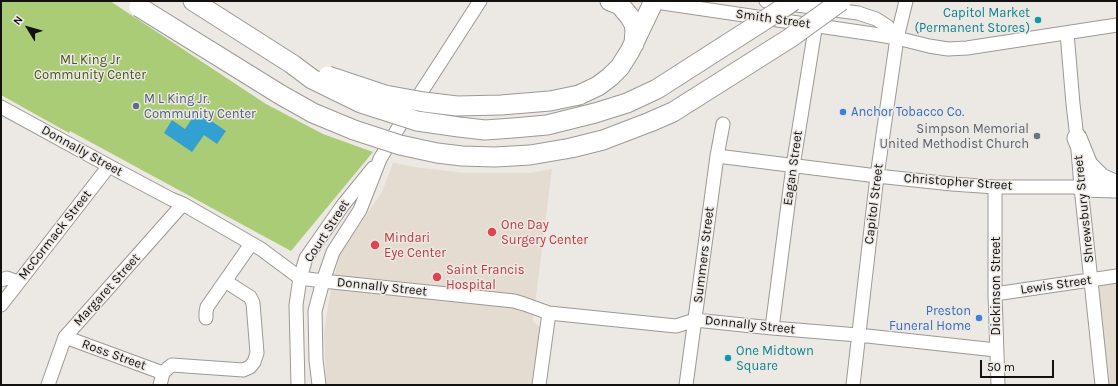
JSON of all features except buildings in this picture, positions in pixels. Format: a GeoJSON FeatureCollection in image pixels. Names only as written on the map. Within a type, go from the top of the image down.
{"type":"FeatureCollection","features":[{"type":"Feature","properties":{"kind":"highway"},"geometry":{"type":"LineString","coordinates":[[131,1],[280,95],[313,113],[354,130],[400,145],[436,153],[462,156],[495,157],[530,155],[571,148],[603,140],[673,112],[777,46],[841,1]]}},
{"type":"Feature","properties":{"kind":"highway"},"geometry":{"type":"LineString","coordinates":[[193,1],[292,64],[312,79],[361,104],[417,121],[485,130],[547,125],[627,103],[658,89],[793,1]]}},
{"type":"Feature","properties":{"kind":"highway"},"geometry":{"type":"LineString","coordinates":[[610,1],[620,5],[634,24],[634,44]]}},
{"type":"Feature","properties":{"kind":"highway"},"geometry":{"type":"LineString","coordinates":[[292,64],[385,95],[457,106],[501,105],[550,101],[579,95],[598,86],[610,77],[620,67],[634,44],[652,1]]}},
{"type":"Feature","properties":{"kind":"highway"},"geometry":{"type":"LineString","coordinates":[[1077,138],[1088,165],[1101,178],[1117,187]]}},
{"type":"Feature","properties":{"kind":"highway"},"geometry":{"type":"LineString","coordinates":[[1081,187],[1117,187]]}},
{"type":"Feature","properties":{"kind":"street","name":"Court Street"},"geometry":{"type":"LineString","coordinates":[[298,385],[296,305],[300,278],[306,258],[343,205],[380,159],[400,125],[480,1]]}},
{"type":"Feature","properties":{"kind":"street","name":"Smith Street"},"geometry":{"type":"LineString","coordinates":[[652,1],[897,38],[948,49],[967,48],[1117,25]]}},
{"type":"Feature","properties":{"kind":"street","name":"Smith Street"},"geometry":{"type":"LineString","coordinates":[[766,1],[858,13],[876,19],[887,26],[897,38]]}},
{"type":"Feature","properties":{"kind":"street","name":"Capitol Street"},"geometry":{"type":"LineString","coordinates":[[853,385],[877,176],[897,38],[906,1]]}},
{"type":"Feature","properties":{"kind":"street","name":"Eagan Street"},"geometry":{"type":"LineString","coordinates":[[772,328],[793,166],[819,8]]}},
{"type":"Feature","properties":{"kind":"street","name":"Shrewsbury Street"},"geometry":{"type":"LineString","coordinates":[[1067,33],[1081,187],[1102,385]]}},
{"type":"Feature","properties":{"kind":"street","name":"Donnally Street"},"geometry":{"type":"LineString","coordinates":[[1,107],[109,166],[183,204],[261,249],[300,278],[514,301],[549,313],[676,326],[695,320],[858,335],[996,350]]}},
{"type":"Feature","properties":{"kind":"street","name":"Summers Street"},"geometry":{"type":"LineString","coordinates":[[686,385],[717,156],[724,124]]}},
{"type":"Feature","properties":{"kind":"street","name":"Christopher Street"},"geometry":{"type":"LineString","coordinates":[[717,156],[952,184],[1081,187]]}},
{"type":"Feature","properties":{"kind":"street","name":"Court Street"},"geometry":{"type":"LineString","coordinates":[[319,385],[316,360],[315,311],[323,281],[334,252],[360,210],[380,159]]}},
{"type":"Feature","properties":{"kind":"street","name":"McCormack Street"},"geometry":{"type":"LineString","coordinates":[[1,304],[109,166]]}},
{"type":"Feature","properties":{"kind":"street","name":"Dickinson Street"},"geometry":{"type":"LineString","coordinates":[[995,186],[995,294],[998,385]]}},
{"type":"Feature","properties":{"kind":"street","name":"Margaret Street"},"geometry":{"type":"LineString","coordinates":[[48,385],[65,336],[183,204]]}},
{"type":"Feature","properties":{"kind":"street"},"geometry":{"type":"LineString","coordinates":[[206,318],[207,307],[251,244]]}},
{"type":"Feature","properties":{"kind":"street","name":"Lewis Street"},"geometry":{"type":"LineString","coordinates":[[995,294],[1117,276]]}},
{"type":"Feature","properties":{"kind":"street"},"geometry":{"type":"LineString","coordinates":[[1,280],[7,278],[18,282]]}},
{"type":"Feature","properties":{"kind":"street"},"geometry":{"type":"LineString","coordinates":[[161,379],[168,368],[172,365],[243,370],[250,367],[254,362],[257,354],[254,303],[250,297],[225,281]]}},
{"type":"Feature","properties":{"kind":"street"},"geometry":{"type":"LineString","coordinates":[[539,385],[549,313]]}},
{"type":"Feature","properties":{"kind":"street","name":"Ross Street"},"geometry":{"type":"LineString","coordinates":[[65,336],[161,379]]}},
{"type":"Feature","properties":{"kind":"shaded area","name":"Saint Francis Hospital"},"geometry":{"type":"Polygon","coordinates":[[[393,163],[466,173],[528,173],[552,169],[533,321],[542,329],[534,385],[326,385],[324,332],[329,300],[340,254],[382,192],[393,163]]]}},
{"type":"Feature","properties":{"kind":"shaded area"},"geometry":{"type":"Polygon","coordinates":[[[1117,282],[1117,385],[1109,385],[1098,287],[1100,285],[1117,282]]]}},
{"type":"Feature","properties":{"kind":"green space","name":"ML King Jr Community Center"},"geometry":{"type":"Polygon","coordinates":[[[1,1],[110,1],[266,104],[323,134],[373,152],[291,251],[70,131],[69,133],[1,95],[1,1]]]}},
{"type":"Feature","properties":{"kind":"water"},"geometry":{"type":"Polygon","coordinates":[[[197,111],[226,131],[217,144],[204,135],[192,152],[164,133],[172,120],[185,129],[197,111]]]}},
{"type":"Feature","properties":{"kind":"place","name":"Capitol Market (Permanent Stores)"},"geometry":{"type":"Point","coordinates":[1038,20]}},
{"type":"Feature","properties":{"kind":"place","name":"M L King Jr. Community Center"},"geometry":{"type":"Point","coordinates":[136,106]}},
{"type":"Feature","properties":{"kind":"place","name":"Anchor Tobacco Co."},"geometry":{"type":"Point","coordinates":[843,112]}},
{"type":"Feature","properties":{"kind":"place","name":"Simpson Memorial United Methodist Church"},"geometry":{"type":"Point","coordinates":[1037,136]}},
{"type":"Feature","properties":{"kind":"place","name":"One Day Surgery Center"},"geometry":{"type":"Point","coordinates":[492,232]}},
{"type":"Feature","properties":{"kind":"place","name":"Mindari Eye Center"},"geometry":{"type":"Point","coordinates":[375,245]}},
{"type":"Feature","properties":{"kind":"place","name":"Saint Francis Hospital"},"geometry":{"type":"Point","coordinates":[437,277]}},
{"type":"Feature","properties":{"kind":"place","name":"Preston Funeral Home"},"geometry":{"type":"Point","coordinates":[979,318]}},
{"type":"Feature","properties":{"kind":"place","name":"One Midtown Square"},"geometry":{"type":"Point","coordinates":[728,358]}}]}
